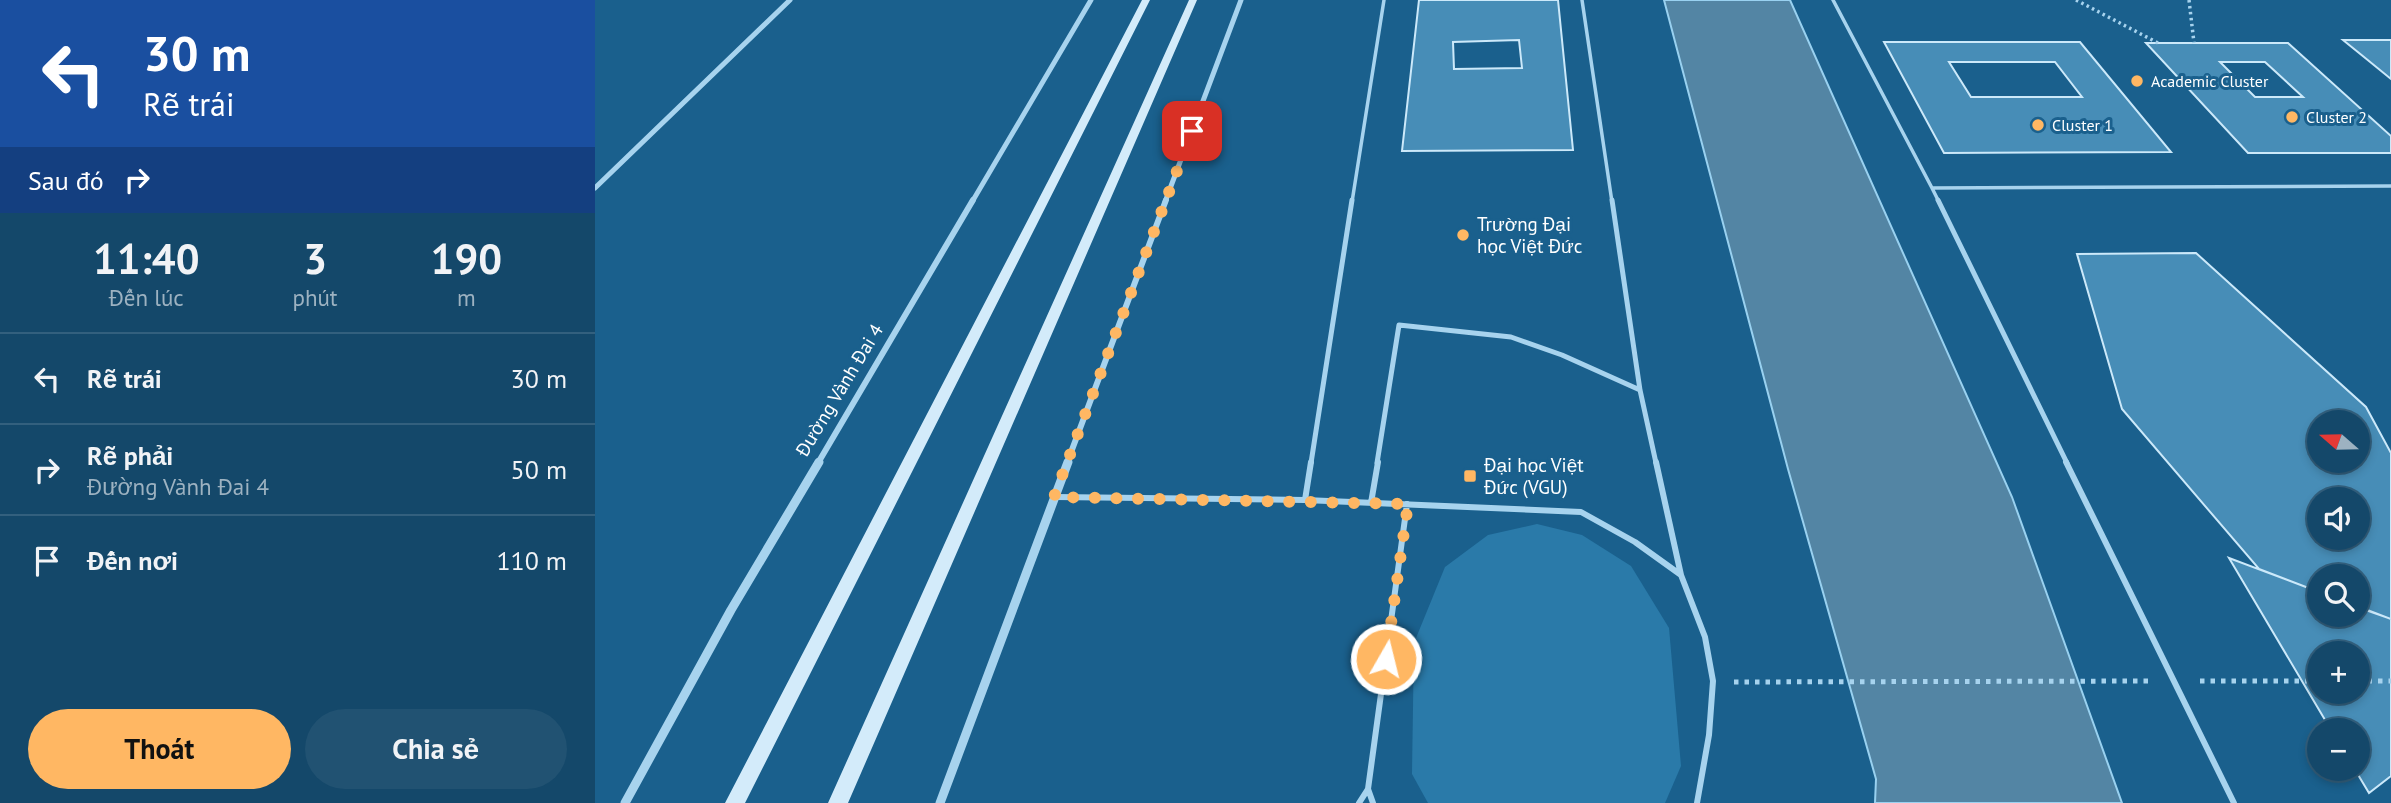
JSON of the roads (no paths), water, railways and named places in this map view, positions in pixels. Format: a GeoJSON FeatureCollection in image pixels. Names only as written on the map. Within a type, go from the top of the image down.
{"type":"FeatureCollection","features":[{"type":"Feature","properties":{"kind":"main road"},"geometry":{"type":"LineString","coordinates":[[735,803],[1146,0]]}},
{"type":"Feature","properties":{"kind":"main road"},"geometry":{"type":"LineString","coordinates":[[838,803],[1193,0]]}},
{"type":"Feature","properties":{"kind":"street"},"geometry":{"type":"LineString","coordinates":[[595,188],[790,0]]}},
{"type":"Feature","properties":{"kind":"street","name":"Đường Vành Đai 4"},"geometry":{"type":"LineString","coordinates":[[625,803],[731,610],[1091,0]]}},
{"type":"Feature","properties":{"kind":"street"},"geometry":{"type":"LineString","coordinates":[[940,803],[1241,0]]}},
{"type":"Feature","properties":{"kind":"lane"},"geometry":{"type":"LineString","coordinates":[[1305,500],[1384,0]]}},
{"type":"Feature","properties":{"kind":"lane"},"geometry":{"type":"LineString","coordinates":[[1582,0],[1640,390],[1681,575],[1705,637],[1713,681],[1709,735],[1697,803]]}},
{"type":"Feature","properties":{"kind":"lane"},"geometry":{"type":"LineString","coordinates":[[1833,0],[1931,188],[2234,803]]}},
{"type":"Feature","properties":{"kind":"lane"},"geometry":{"type":"LineString","coordinates":[[1931,188],[2391,186]]}},
{"type":"Feature","properties":{"kind":"lane"},"geometry":{"type":"LineString","coordinates":[[1371,503],[1399,325],[1511,337],[1562,355],[1640,390]]}},
{"type":"Feature","properties":{"kind":"lane"},"geometry":{"type":"LineString","coordinates":[[1054,497],[1305,500],[1581,512],[1635,542],[1681,575]]}},
{"type":"Feature","properties":{"kind":"lane"},"geometry":{"type":"LineString","coordinates":[[1359,803],[1368,789],[1408,504]]}},
{"type":"Feature","properties":{"kind":"lane"},"geometry":{"type":"LineString","coordinates":[[1368,789],[1373,803]]}},
{"type":"Feature","properties":{"kind":"place","name":"Academic Cluster"},"geometry":{"type":"Point","coordinates":[2137,81]}},
{"type":"Feature","properties":{"kind":"place","name":"Cluster 2"},"geometry":{"type":"Point","coordinates":[2292,117]}},
{"type":"Feature","properties":{"kind":"place","name":"Cluster 1"},"geometry":{"type":"Point","coordinates":[2038,125]}},
{"type":"Feature","properties":{"kind":"place","name":"Trường Đại học Việt Đức"},"geometry":{"type":"Point","coordinates":[1463,235]}},
{"type":"Feature","properties":{"kind":"place","name":"Đại học Việt Đức (VGU)"},"geometry":{"type":"Point","coordinates":[1470,476]}}]}
